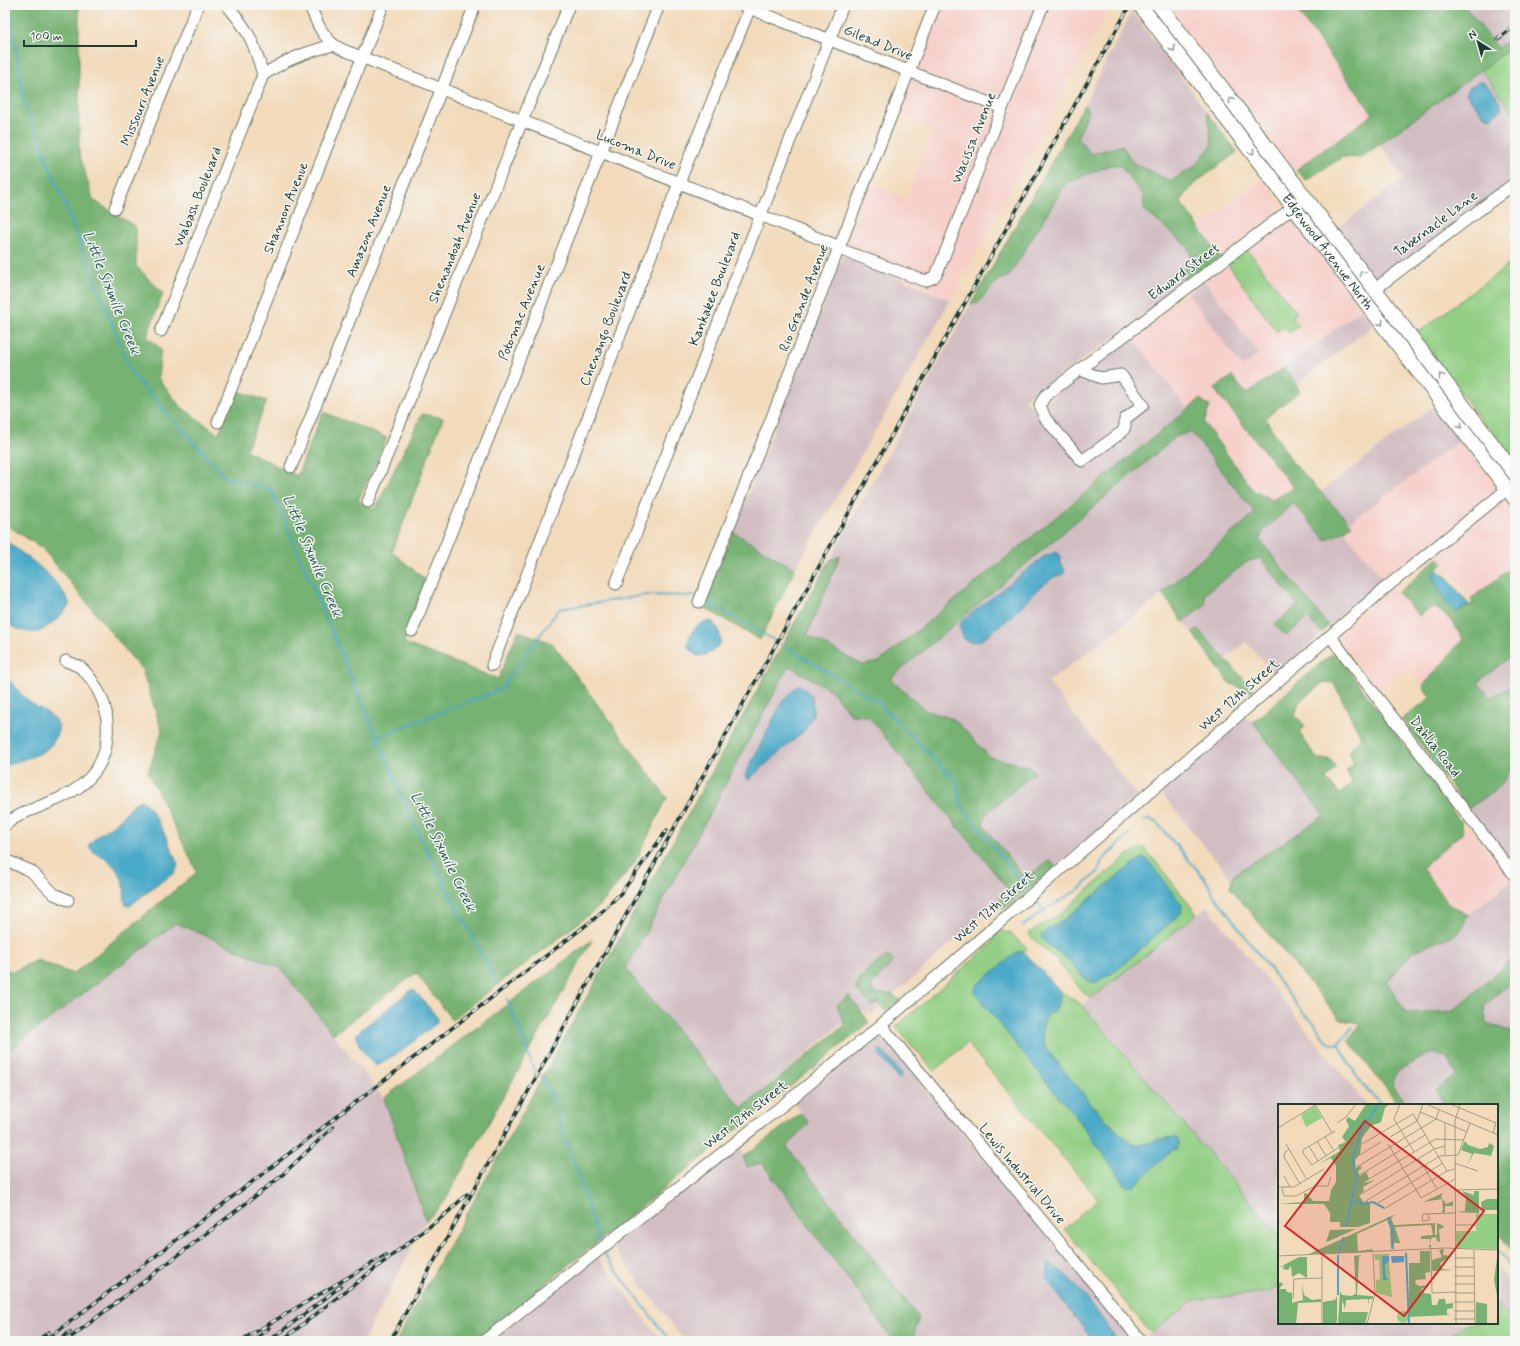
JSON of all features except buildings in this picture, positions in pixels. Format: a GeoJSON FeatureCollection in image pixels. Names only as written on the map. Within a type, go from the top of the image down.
{"type":"FeatureCollection","features":[{"type":"Feature","properties":{"kind":"main road","name":"Edgewood Avenue North"},"geometry":{"type":"LineString","coordinates":[[1140,5],[1401,349],[1513,492]]}},
{"type":"Feature","properties":{"kind":"main road","name":"Edgewood Avenue North"},"geometry":{"type":"LineString","coordinates":[[1162,6],[1305,198],[1515,474]]}},
{"type":"Feature","properties":{"kind":"street","name":"Missouri Avenue"},"geometry":{"type":"LineString","coordinates":[[115,208],[198,5]]}},
{"type":"Feature","properties":{"kind":"street"},"geometry":{"type":"LineString","coordinates":[[226,5],[244,25],[255,45],[263,75],[290,59],[332,45],[317,22],[310,5]]}},
{"type":"Feature","properties":{"kind":"street","name":"Shannon Avenue"},"geometry":{"type":"LineString","coordinates":[[218,422],[383,5]]}},
{"type":"Feature","properties":{"kind":"street","name":"Amazon Avenue"},"geometry":{"type":"LineString","coordinates":[[292,467],[475,5]]}},
{"type":"Feature","properties":{"kind":"street","name":"Shenandoah Avenue"},"geometry":{"type":"LineString","coordinates":[[368,502],[569,5]]}},
{"type":"Feature","properties":{"kind":"street","name":"Potomac Avenue"},"geometry":{"type":"LineString","coordinates":[[412,630],[659,5]]}},
{"type":"Feature","properties":{"kind":"street","name":"Kankakee Boulevard"},"geometry":{"type":"LineString","coordinates":[[616,584],[759,215],[843,5]]}},
{"type":"Feature","properties":{"kind":"street","name":"Rio Grande Avenue"},"geometry":{"type":"LineString","coordinates":[[699,602],[935,5]]}},
{"type":"Feature","properties":{"kind":"street","name":"Wacissa Avenue"},"geometry":{"type":"LineString","coordinates":[[929,280],[938,271],[1043,5]]}},
{"type":"Feature","properties":{"kind":"street","name":"Gilead Drive"},"geometry":{"type":"LineString","coordinates":[[748,6],[909,72],[1002,108]]}},
{"type":"Feature","properties":{"kind":"street","name":"Chenango Boulevard"},"geometry":{"type":"LineString","coordinates":[[492,665],[748,6]]}},
{"type":"Feature","properties":{"kind":"street"},"geometry":{"type":"LineString","coordinates":[[1150,18],[1162,6]]}},
{"type":"Feature","properties":{"kind":"street","name":"Lucoma Drive"},"geometry":{"type":"LineString","coordinates":[[332,45],[361,58],[522,120],[833,244],[839,249],[920,280],[929,280]]}},
{"type":"Feature","properties":{"kind":"street","name":"Wabash Boulevard"},"geometry":{"type":"LineString","coordinates":[[161,331],[263,75]]}},
{"type":"Feature","properties":{"kind":"street","name":"Tabernacle Lane"},"geometry":{"type":"LineString","coordinates":[[1374,289],[1515,183]]}},
{"type":"Feature","properties":{"kind":"street","name":"Edward Street"},"geometry":{"type":"LineString","coordinates":[[1080,370],[1101,378],[1121,375],[1143,405],[1125,419],[1125,427],[1122,432],[1082,461],[1045,418],[1040,405],[1045,396],[1305,198]]}},
{"type":"Feature","properties":{"kind":"street"},"geometry":{"type":"LineString","coordinates":[[1401,349],[1413,340]]}},
{"type":"Feature","properties":{"kind":"street","name":"West 12th Street"},"geometry":{"type":"LineString","coordinates":[[484,1341],[797,1094],[881,1025],[1428,552],[1513,492]]}},
{"type":"Feature","properties":{"kind":"street","name":"Dahlia Road"},"geometry":{"type":"LineString","coordinates":[[1330,636],[1515,876]]}},
{"type":"Feature","properties":{"kind":"street"},"geometry":{"type":"LineString","coordinates":[[5,826],[31,809],[51,802],[74,790],[89,778],[103,757],[108,744],[109,730],[105,708],[90,678],[80,667],[66,661]]}},
{"type":"Feature","properties":{"kind":"street"},"geometry":{"type":"LineString","coordinates":[[5,860],[31,871],[54,894],[68,900]]}},
{"type":"Feature","properties":{"kind":"street","name":"Lewis Industrial Drive"},"geometry":{"type":"LineString","coordinates":[[881,1025],[1142,1341]]}},
{"type":"Feature","properties":{"kind":"shaded area"},"geometry":{"type":"Polygon","coordinates":[[[939,5],[1111,5],[951,300],[843,256],[869,184],[906,198],[934,128],[897,114],[939,5]]]}},
{"type":"Feature","properties":{"kind":"shaded area"},"geometry":{"type":"Polygon","coordinates":[[[1166,5],[1293,5],[1373,114],[1293,172],[1166,5]]]}},
{"type":"Feature","properties":{"kind":"shaded area"},"geometry":{"type":"Polygon","coordinates":[[[1464,5],[1515,5],[1515,35],[1498,49],[1464,5]]]}},
{"type":"Feature","properties":{"kind":"shaded area"},"geometry":{"type":"Polygon","coordinates":[[[1132,11],[1207,112],[1212,145],[1194,167],[1171,182],[1133,163],[1122,146],[1091,154],[1076,138],[1089,111],[1084,105],[1132,11]]]}},
{"type":"Feature","properties":{"kind":"shaded area"},"geometry":{"type":"Polygon","coordinates":[[[1481,70],[1515,115],[1515,186],[1381,288],[1336,229],[1404,178],[1380,145],[1481,70]]]}},
{"type":"Feature","properties":{"kind":"shaded area"},"geometry":{"type":"Polygon","coordinates":[[[1110,165],[1120,165],[1144,197],[1144,210],[1188,247],[1192,259],[1179,276],[1183,286],[1110,341],[1024,399],[1036,411],[1131,335],[1187,409],[879,662],[862,665],[807,635],[839,557],[829,561],[971,304],[977,304],[996,282],[1009,276],[1066,183],[1110,165]]]}},
{"type":"Feature","properties":{"kind":"shaded area"},"geometry":{"type":"Polygon","coordinates":[[[1263,179],[1282,206],[1274,217],[1220,257],[1199,227],[1263,179]]]}},
{"type":"Feature","properties":{"kind":"shaded area"},"geometry":{"type":"Polygon","coordinates":[[[1286,218],[1294,220],[1362,309],[1284,368],[1246,394],[1294,488],[1272,500],[1254,491],[1203,423],[1200,399],[1187,409],[1131,335],[1188,293],[1242,367],[1259,354],[1204,280],[1227,263],[1277,332],[1284,327],[1289,333],[1292,316],[1297,313],[1246,248],[1286,218]]]}},
{"type":"Feature","properties":{"kind":"shaded area"},"geometry":{"type":"Polygon","coordinates":[[[843,256],[951,300],[795,569],[733,532],[843,256]]]}},
{"type":"Feature","properties":{"kind":"shaded area"},"geometry":{"type":"Polygon","coordinates":[[[1204,280],[1259,354],[1242,367],[1188,293],[1204,280]]]}},
{"type":"Feature","properties":{"kind":"shaded area"},"geometry":{"type":"Polygon","coordinates":[[[1362,309],[1374,325],[1296,385],[1284,368],[1362,309]]]}},
{"type":"Feature","properties":{"kind":"shaded area"},"geometry":{"type":"Polygon","coordinates":[[[1435,405],[1461,440],[1350,522],[1321,492],[1435,405]]]}},
{"type":"Feature","properties":{"kind":"shaded area"},"geometry":{"type":"Polygon","coordinates":[[[1192,432],[1255,513],[1153,602],[1048,682],[1137,795],[1056,867],[1050,860],[1031,874],[1023,876],[983,825],[984,815],[1034,774],[1030,768],[990,757],[954,719],[926,711],[890,679],[1177,436],[1192,432]],[[1061,556],[998,593],[963,620],[969,642],[980,640],[1011,617],[1037,590],[1054,577],[1063,574],[1065,571],[1061,556]]]}},
{"type":"Feature","properties":{"kind":"shaded area"},"geometry":{"type":"Polygon","coordinates":[[[1461,440],[1495,484],[1495,491],[1385,582],[1344,531],[1352,525],[1350,522],[1461,440]]]}},
{"type":"Feature","properties":{"kind":"shaded area"},"geometry":{"type":"Polygon","coordinates":[[[1506,501],[1515,511],[1515,565],[1472,598],[1434,552],[1499,502],[1506,501]]]}},
{"type":"Feature","properties":{"kind":"shaded area"},"geometry":{"type":"Polygon","coordinates":[[[1293,503],[1326,540],[1344,531],[1385,582],[1339,621],[1328,625],[1260,540],[1262,533],[1293,503]]]}},
{"type":"Feature","properties":{"kind":"shaded area"},"geometry":{"type":"Polygon","coordinates":[[[1260,557],[1298,605],[1276,625],[1307,618],[1322,633],[1277,676],[1246,642],[1225,659],[1200,630],[1192,632],[1183,622],[1205,605],[1205,594],[1247,562],[1260,557]]]}},
{"type":"Feature","properties":{"kind":"shaded area"},"geometry":{"type":"Polygon","coordinates":[[[1391,587],[1398,593],[1434,605],[1453,622],[1463,640],[1423,686],[1407,669],[1378,691],[1338,639],[1339,633],[1391,587]]]}},
{"type":"Feature","properties":{"kind":"shaded area"},"geometry":{"type":"Polygon","coordinates":[[[1515,653],[1515,694],[1508,688],[1490,699],[1478,682],[1515,653]]]}},
{"type":"Feature","properties":{"kind":"shaded area"},"geometry":{"type":"Polygon","coordinates":[[[789,666],[832,691],[851,715],[867,716],[1008,889],[997,902],[874,1013],[855,1012],[742,1108],[626,969],[789,666]]]}},
{"type":"Feature","properties":{"kind":"shaded area"},"geometry":{"type":"Polygon","coordinates":[[[1243,716],[1253,722],[1324,816],[1234,875],[1232,880],[1158,789],[1243,716]]]}},
{"type":"Feature","properties":{"kind":"shaded area"},"geometry":{"type":"Polygon","coordinates":[[[1515,767],[1515,870],[1468,809],[1501,786],[1509,772],[1515,767]]]}},
{"type":"Feature","properties":{"kind":"shaded area"},"geometry":{"type":"Polygon","coordinates":[[[1470,826],[1511,881],[1468,915],[1448,904],[1422,868],[1470,826]]]}},
{"type":"Feature","properties":{"kind":"shaded area"},"geometry":{"type":"Polygon","coordinates":[[[1511,881],[1515,886],[1515,957],[1453,1011],[1406,1013],[1387,981],[1414,951],[1459,933],[1468,915],[1511,881]]]}},
{"type":"Feature","properties":{"kind":"shaded area"},"geometry":{"type":"Polygon","coordinates":[[[1207,906],[1366,1104],[1278,1104],[1278,1234],[1082,1005],[1207,906]]]}},
{"type":"Feature","properties":{"kind":"shaded area"},"geometry":{"type":"Polygon","coordinates":[[[176,923],[280,968],[384,1098],[426,1221],[363,1341],[5,1341],[5,1053],[176,923]]]}},
{"type":"Feature","properties":{"kind":"shaded area"},"geometry":{"type":"Polygon","coordinates":[[[1515,980],[1515,1033],[1486,1023],[1484,1005],[1515,980]]]}},
{"type":"Feature","properties":{"kind":"shaded area"},"geometry":{"type":"Polygon","coordinates":[[[878,1035],[884,1038],[1134,1341],[912,1341],[919,1318],[787,1147],[809,1123],[794,1102],[878,1035]]]}},
{"type":"Feature","properties":{"kind":"shaded area"},"geometry":{"type":"Polygon","coordinates":[[[1433,1052],[1448,1058],[1456,1075],[1436,1091],[1443,1102],[1441,1104],[1406,1104],[1392,1085],[1397,1071],[1433,1052]]]}},
{"type":"Feature","properties":{"kind":"shaded area"},"geometry":{"type":"Polygon","coordinates":[[[740,1146],[747,1166],[762,1163],[894,1341],[685,1341],[612,1246],[740,1146]]]}},
{"type":"Feature","properties":{"kind":"shaded area"},"geometry":{"type":"Polygon","coordinates":[[[597,1256],[661,1341],[491,1341],[597,1256]]]}},
{"type":"Feature","properties":{"kind":"shaded area"},"geometry":{"type":"Polygon","coordinates":[[[1498,1267],[1515,1289],[1515,1309],[1507,1315],[1498,1305],[1498,1267]]]}},
{"type":"Feature","properties":{"kind":"shaded area"},"geometry":{"type":"Polygon","coordinates":[[[1278,1285],[1278,1324],[1465,1324],[1445,1341],[1145,1341],[1143,1339],[1194,1300],[1269,1292],[1278,1285]]]}},
{"type":"Feature","properties":{"kind":"green space"},"geometry":{"type":"Polygon","coordinates":[[[5,5],[79,5],[79,152],[93,200],[136,227],[136,266],[163,293],[147,337],[161,349],[158,378],[179,405],[218,434],[238,391],[267,401],[246,450],[297,476],[323,412],[387,438],[358,501],[375,509],[422,414],[443,418],[392,552],[425,579],[404,643],[498,679],[518,631],[552,643],[667,798],[634,864],[599,907],[452,1020],[416,973],[333,1034],[280,968],[176,923],[5,1053],[5,968],[12,972],[37,960],[73,974],[197,872],[148,772],[162,731],[142,670],[42,548],[5,524],[5,5]]]}},
{"type":"Feature","properties":{"kind":"green space"},"geometry":{"type":"Polygon","coordinates":[[[1293,5],[1464,5],[1498,48],[1515,35],[1515,45],[1361,158],[1343,157],[1306,180],[1296,170],[1373,114],[1293,5]]]}},
{"type":"Feature","properties":{"kind":"green space"},"geometry":{"type":"Polygon","coordinates":[[[1515,45],[1515,115],[1481,70],[1515,45]]]}},
{"type":"Feature","properties":{"kind":"green space"},"geometry":{"type":"Polygon","coordinates":[[[1084,105],[1089,111],[1077,138],[1091,154],[1122,145],[1133,163],[1171,181],[1194,167],[1212,145],[1207,112],[1237,152],[1194,184],[1180,201],[1220,257],[1183,286],[1179,276],[1192,259],[1188,247],[1144,210],[1144,197],[1120,165],[1110,165],[1066,183],[1009,276],[996,282],[977,304],[971,304],[1084,105]]]}},
{"type":"Feature","properties":{"kind":"green space"},"geometry":{"type":"Polygon","coordinates":[[[1246,248],[1297,313],[1292,316],[1299,326],[1289,333],[1284,327],[1277,332],[1227,263],[1246,248]]]}},
{"type":"Feature","properties":{"kind":"green space"},"geometry":{"type":"Polygon","coordinates":[[[1515,260],[1515,465],[1416,334],[1515,260]]]}},
{"type":"Feature","properties":{"kind":"green space"},"geometry":{"type":"Polygon","coordinates":[[[1284,368],[1300,391],[1265,418],[1293,463],[1352,525],[1326,540],[1293,503],[1262,533],[1260,540],[1328,625],[1322,633],[1307,618],[1286,636],[1275,625],[1298,605],[1260,558],[1247,562],[1205,594],[1205,605],[1183,622],[1162,593],[1255,513],[1191,432],[1177,436],[890,679],[926,711],[954,719],[990,757],[1030,767],[1034,773],[985,815],[983,825],[1023,876],[1031,874],[1050,860],[1056,867],[1014,902],[1003,909],[997,902],[1008,889],[868,716],[851,715],[832,691],[789,666],[626,969],[742,1108],[845,1025],[837,1005],[849,995],[869,1023],[475,1341],[396,1341],[829,561],[840,556],[807,635],[862,665],[879,662],[1200,399],[1210,406],[1204,423],[1254,491],[1272,500],[1294,488],[1214,389],[1232,376],[1246,394],[1284,368]]]}},
{"type":"Feature","properties":{"kind":"green space"},"geometry":{"type":"Polygon","coordinates":[[[733,532],[795,569],[760,640],[703,607],[733,532]]]}},
{"type":"Feature","properties":{"kind":"green space"},"geometry":{"type":"Polygon","coordinates":[[[1438,558],[1443,563],[1432,575],[1457,612],[1472,604],[1472,598],[1515,565],[1515,642],[1512,645],[1515,653],[1478,682],[1490,698],[1508,688],[1515,694],[1515,767],[1509,772],[1501,786],[1468,809],[1402,719],[1430,698],[1423,686],[1463,639],[1453,622],[1434,606],[1419,616],[1398,593],[1438,558]]]}},
{"type":"Feature","properties":{"kind":"green space"},"geometry":{"type":"Polygon","coordinates":[[[1199,630],[1257,694],[1229,683],[1192,632],[1199,630]]]}},
{"type":"Feature","properties":{"kind":"green space"},"geometry":{"type":"Polygon","coordinates":[[[1330,655],[1337,655],[1460,821],[1463,832],[1422,868],[1448,904],[1468,915],[1459,933],[1414,951],[1387,982],[1406,1013],[1453,1011],[1515,957],[1515,980],[1484,1006],[1486,1023],[1515,1033],[1515,1254],[1498,1232],[1498,1104],[1441,1104],[1443,1102],[1436,1091],[1456,1075],[1448,1058],[1433,1052],[1397,1071],[1392,1085],[1406,1104],[1398,1104],[1348,1040],[1361,1023],[1341,1020],[1230,888],[1233,875],[1324,816],[1253,722],[1330,655]],[[1324,682],[1299,702],[1295,715],[1305,726],[1299,732],[1317,759],[1330,759],[1336,767],[1326,779],[1340,794],[1352,783],[1346,770],[1354,764],[1349,751],[1361,737],[1334,683],[1324,682]]]}},
{"type":"Feature","properties":{"kind":"green space"},"geometry":{"type":"Polygon","coordinates":[[[1144,847],[1197,914],[1092,998],[1085,994],[1054,958],[1030,936],[1030,932],[1060,914],[1129,854],[1144,847]],[[1133,864],[1060,923],[1048,929],[1043,940],[1066,958],[1087,981],[1095,983],[1118,969],[1181,913],[1182,905],[1133,864]]]}},
{"type":"Feature","properties":{"kind":"green space"},"geometry":{"type":"Polygon","coordinates":[[[999,931],[1010,933],[1027,948],[1024,952],[1018,952],[1013,955],[1060,1099],[1070,1108],[1126,1186],[1134,1185],[1174,1149],[1178,1149],[1160,1138],[1142,1144],[1136,1144],[1128,1140],[1103,1117],[1045,1047],[1042,1033],[1043,1024],[1047,1016],[1057,1007],[1060,998],[1060,991],[1082,1005],[1278,1234],[1278,1285],[1269,1292],[1194,1300],[1151,1333],[1064,1229],[1098,1199],[967,1043],[934,1071],[896,1027],[993,942],[994,933],[999,931]]]}},
{"type":"Feature","properties":{"kind":"green space"},"geometry":{"type":"Polygon","coordinates":[[[592,940],[444,1202],[426,1221],[384,1098],[592,940]]]}},
{"type":"Feature","properties":{"kind":"green space"},"geometry":{"type":"Polygon","coordinates":[[[888,956],[894,961],[871,986],[876,994],[892,994],[901,1001],[885,1011],[878,1002],[872,1006],[856,989],[865,973],[888,956]]]}},
{"type":"Feature","properties":{"kind":"green space"},"geometry":{"type":"Polygon","coordinates":[[[801,1113],[809,1123],[787,1147],[919,1318],[912,1341],[894,1341],[762,1163],[747,1167],[743,1157],[801,1113]]]}},
{"type":"Feature","properties":{"kind":"green space"},"geometry":{"type":"Polygon","coordinates":[[[1498,1305],[1507,1315],[1515,1309],[1515,1341],[1445,1341],[1465,1324],[1498,1324],[1498,1305]]]}},
{"type":"Feature","properties":{"kind":"water"},"geometry":{"type":"Polygon","coordinates":[[[1478,82],[1483,82],[1495,94],[1501,105],[1502,109],[1491,118],[1484,116],[1466,94],[1469,88],[1478,82]]]}},
{"type":"Feature","properties":{"kind":"water"},"geometry":{"type":"Polygon","coordinates":[[[5,540],[50,576],[58,585],[70,604],[56,620],[38,632],[26,632],[5,623],[5,540]]]}},
{"type":"Feature","properties":{"kind":"water"},"geometry":{"type":"Polygon","coordinates":[[[1056,552],[1061,556],[1061,562],[1065,571],[1063,574],[1054,577],[1037,590],[1011,617],[980,641],[969,642],[964,639],[959,626],[963,620],[1043,557],[1056,552]]]}},
{"type":"Feature","properties":{"kind":"water"},"geometry":{"type":"Polygon","coordinates":[[[1436,570],[1447,577],[1469,605],[1457,612],[1446,603],[1431,575],[1436,570]]]}},
{"type":"Feature","properties":{"kind":"water"},"geometry":{"type":"Polygon","coordinates":[[[712,621],[719,630],[721,642],[711,652],[705,655],[697,656],[688,647],[688,642],[692,632],[702,623],[712,621]]]}},
{"type":"Feature","properties":{"kind":"water"},"geometry":{"type":"Polygon","coordinates":[[[5,680],[13,684],[32,704],[48,713],[59,726],[52,744],[40,754],[5,766],[5,680]]]}},
{"type":"Feature","properties":{"kind":"water"},"geometry":{"type":"Polygon","coordinates":[[[799,684],[812,696],[813,714],[805,730],[748,780],[745,775],[782,702],[799,684]]]}},
{"type":"Feature","properties":{"kind":"water"},"geometry":{"type":"Polygon","coordinates":[[[141,800],[152,811],[178,865],[175,873],[156,885],[130,906],[126,905],[125,903],[123,883],[119,873],[110,862],[92,850],[89,844],[120,819],[132,805],[141,800]]]}},
{"type":"Feature","properties":{"kind":"water"},"geometry":{"type":"Polygon","coordinates":[[[1142,858],[1147,859],[1182,905],[1181,913],[1118,969],[1095,983],[1082,975],[1064,956],[1047,944],[1041,935],[1048,929],[1060,923],[1142,858]]]}},
{"type":"Feature","properties":{"kind":"water"},"geometry":{"type":"Polygon","coordinates":[[[1017,952],[1024,952],[1060,991],[1060,998],[1057,1007],[1047,1016],[1043,1024],[1042,1033],[1045,1047],[1089,1101],[1115,1129],[1135,1144],[1140,1145],[1166,1138],[1177,1138],[1179,1141],[1177,1149],[1174,1149],[1135,1185],[1126,1186],[1070,1108],[1060,1099],[974,992],[977,985],[1017,952]]]}},
{"type":"Feature","properties":{"kind":"water"},"geometry":{"type":"Polygon","coordinates":[[[411,990],[414,990],[437,1017],[437,1023],[400,1052],[375,1066],[360,1046],[357,1033],[411,990]]]}},
{"type":"Feature","properties":{"kind":"water"},"geometry":{"type":"Polygon","coordinates":[[[880,1050],[882,1050],[902,1074],[900,1078],[897,1077],[879,1055],[880,1050]]]}},
{"type":"Feature","properties":{"kind":"water"},"geometry":{"type":"Polygon","coordinates":[[[1049,1264],[1067,1276],[1077,1286],[1118,1341],[1093,1341],[1046,1279],[1049,1264]]]}},
{"type":"Feature","properties":{"kind":"waterway","name":"Little Sixmile Creek"},"geometry":{"type":"LineString","coordinates":[[10,5],[23,99],[132,374],[225,477],[271,489],[417,831],[496,981]]}},
{"type":"Feature","properties":{"kind":"waterway"},"geometry":{"type":"LineString","coordinates":[[377,737],[501,689],[559,609],[646,595],[697,596]]}},
{"type":"Feature","properties":{"kind":"waterway"},"geometry":{"type":"LineString","coordinates":[[704,600],[774,640]]}},
{"type":"Feature","properties":{"kind":"waterway"},"geometry":{"type":"LineString","coordinates":[[781,644],[878,702],[957,782],[961,805],[1027,889]]}},
{"type":"Feature","properties":{"kind":"waterway"},"geometry":{"type":"LineString","coordinates":[[1144,822],[1149,819],[1157,823],[1206,880],[1213,894],[1303,1013],[1314,1023],[1327,1042],[1338,1044],[1363,1085],[1369,1093],[1383,1104]]}},
{"type":"Feature","properties":{"kind":"waterway"},"geometry":{"type":"LineString","coordinates":[[1035,901],[1045,910],[1078,890],[1099,871],[1101,862],[1129,834]]}},
{"type":"Feature","properties":{"kind":"waterway"},"geometry":{"type":"LineString","coordinates":[[1023,926],[1045,910]]}},
{"type":"Feature","properties":{"kind":"waterway"},"geometry":{"type":"LineString","coordinates":[[507,999],[535,1072]]}},
{"type":"Feature","properties":{"kind":"waterway"},"geometry":{"type":"LineString","coordinates":[[1338,1044],[1353,1027]]}},
{"type":"Feature","properties":{"kind":"waterway"},"geometry":{"type":"LineString","coordinates":[[541,1076],[552,1095],[599,1241]]}},
{"type":"Feature","properties":{"kind":"waterway"},"geometry":{"type":"LineString","coordinates":[[1498,1251],[1515,1272]]}},
{"type":"Feature","properties":{"kind":"waterway"},"geometry":{"type":"LineString","coordinates":[[604,1254],[670,1341]]}},
{"type":"Feature","properties":{"kind":"railway"},"geometry":{"type":"LineString","coordinates":[[390,1341],[1130,5]]}},
{"type":"Feature","properties":{"kind":"railway"},"geometry":{"type":"LineString","coordinates":[[1498,39],[1515,26]]}},
{"type":"Feature","properties":{"kind":"railway"},"geometry":{"type":"LineString","coordinates":[[45,1341],[594,919],[621,893],[667,830]]}},
{"type":"Feature","properties":{"kind":"railway"},"geometry":{"type":"LineString","coordinates":[[66,1341],[279,1178],[333,1127]]}},
{"type":"Feature","properties":{"kind":"railway"},"geometry":{"type":"LineString","coordinates":[[281,1341],[447,1213],[467,1194]]}},
{"type":"Feature","properties":{"kind":"railway"},"geometry":{"type":"LineString","coordinates":[[240,1341],[386,1255]]}},
{"type":"Feature","properties":{"kind":"railway"},"geometry":{"type":"LineString","coordinates":[[269,1341],[341,1286]]}},
{"type":"Feature","properties":{"kind":"railway"},"geometry":{"type":"LineString","coordinates":[[253,1341],[269,1328]]}},
{"type":"Feature","properties":{"kind":"railway"},"geometry":{"type":"LineString","coordinates":[[37,1341],[49,1332]]}},
{"type":"Feature","properties":{"kind":"railway"},"geometry":{"type":"LineString","coordinates":[[58,1341],[70,1332]]}}]}
